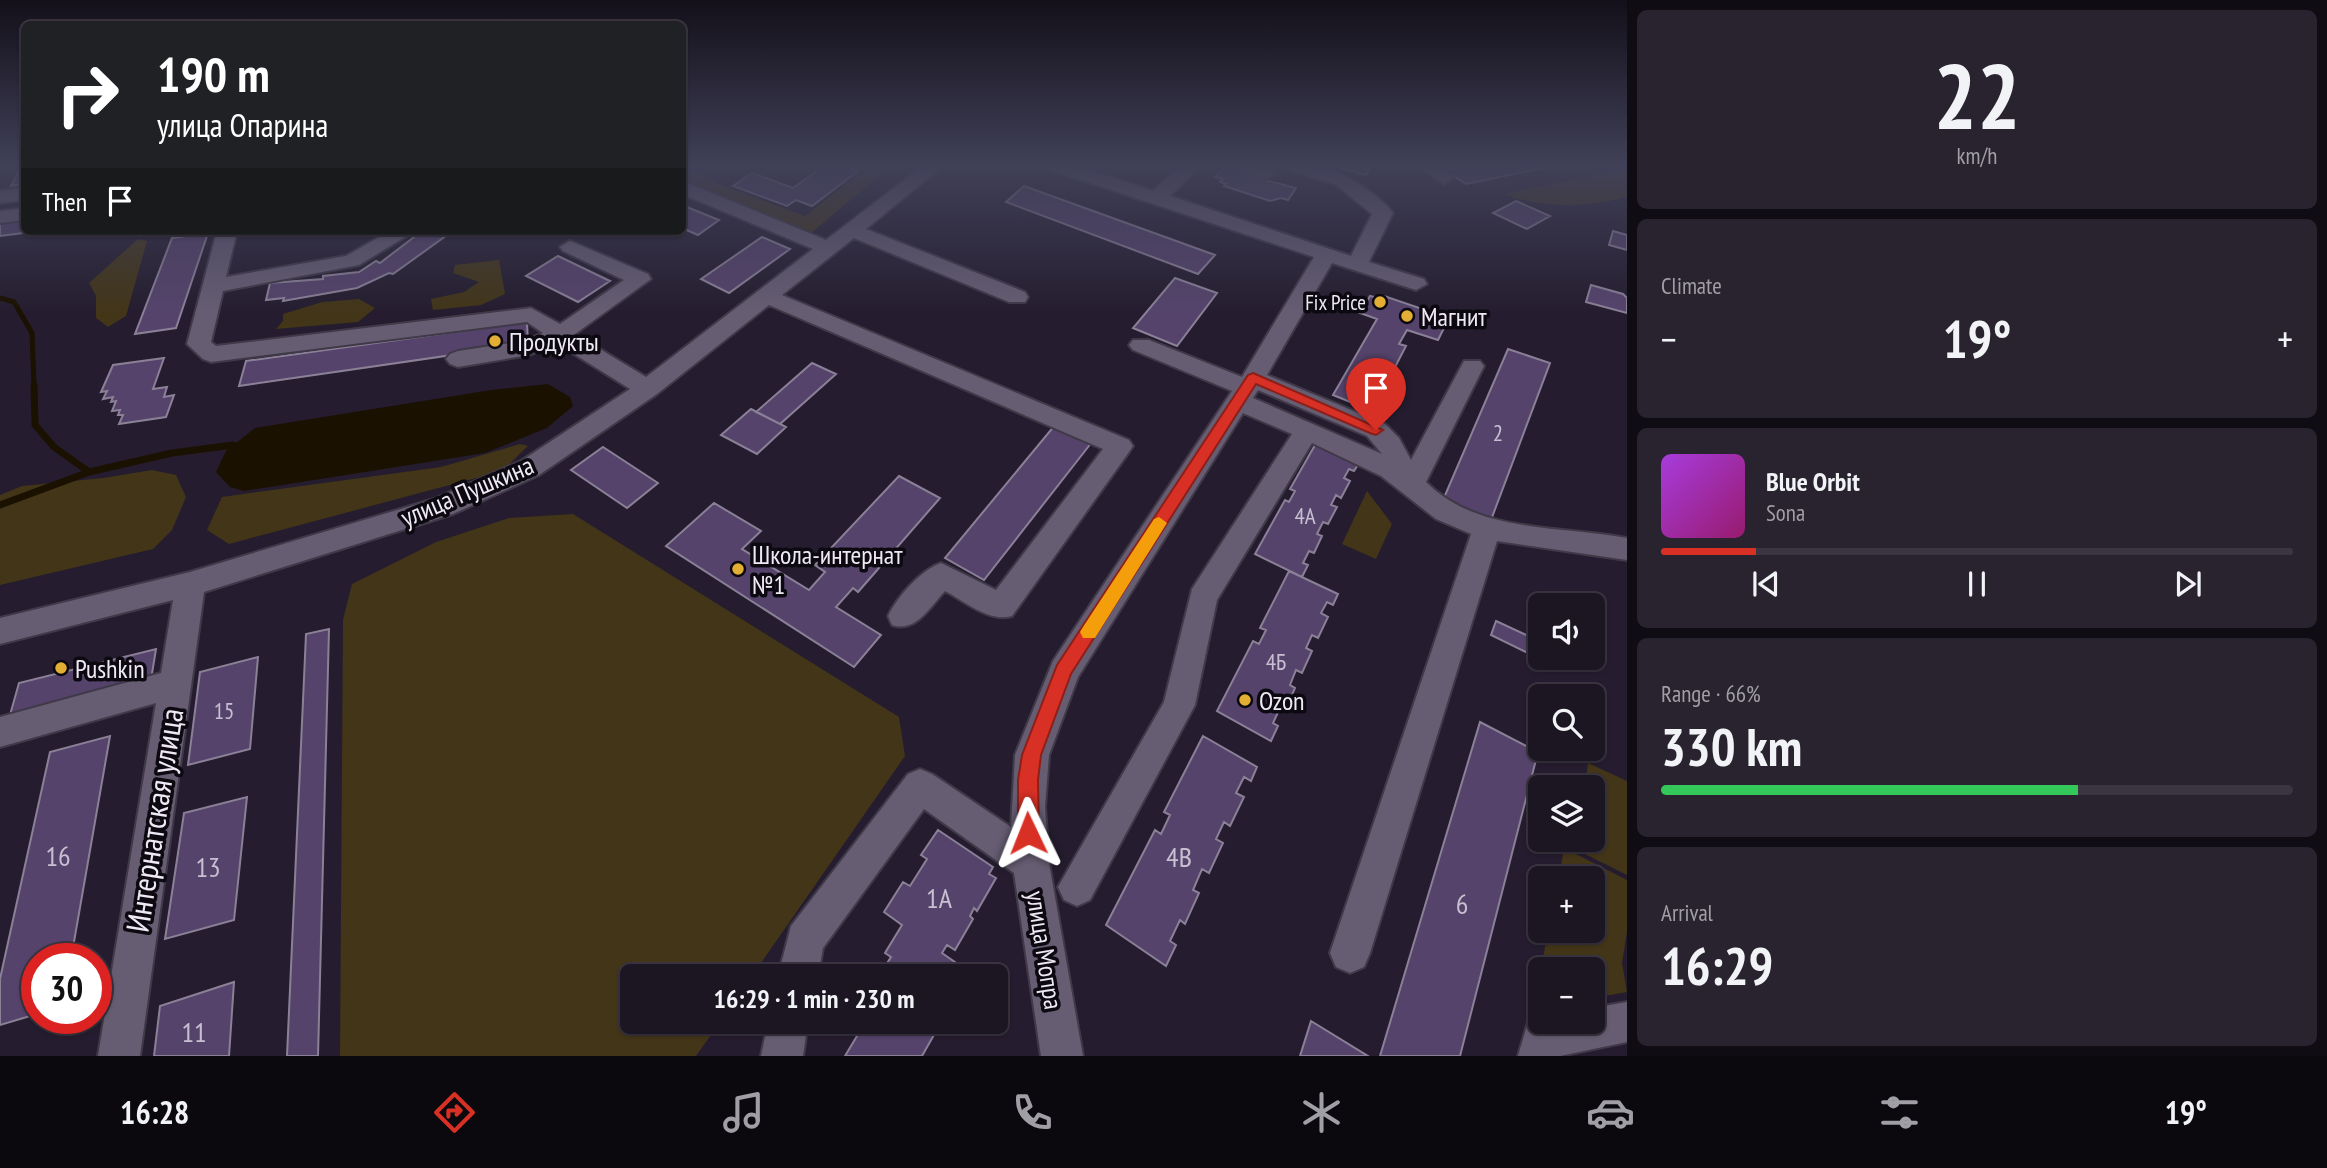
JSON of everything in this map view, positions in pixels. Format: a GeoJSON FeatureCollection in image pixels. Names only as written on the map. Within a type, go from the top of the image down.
{"type":"FeatureCollection","features":[{"type":"Feature","properties":{"kind":"street"},"geometry":{"type":"LineString","coordinates":[[0,217],[21,214]]}},
{"type":"Feature","properties":{"kind":"street"},"geometry":{"type":"LineString","coordinates":[[747,214],[828,248]]}},
{"type":"Feature","properties":{"kind":"street","name":"улица Пушкина"},"geometry":{"type":"LineString","coordinates":[[0,631],[190,583],[443,507],[530,468],[648,388],[871,214]]}},
{"type":"Feature","properties":{"kind":"street"},"geometry":{"type":"LineString","coordinates":[[1202,214],[1416,284]]}},
{"type":"Feature","properties":{"kind":"street"},"geometry":{"type":"LineString","coordinates":[[1357,265],[1382,214]]}},
{"type":"Feature","properties":{"kind":"street"},"geometry":{"type":"LineString","coordinates":[[851,230],[1017,297]]}},
{"type":"Feature","properties":{"kind":"street"},"geometry":{"type":"LineString","coordinates":[[226,235],[200,344],[211,354],[531,315],[614,371],[648,388]]}},
{"type":"Feature","properties":{"kind":"street"},"geometry":{"type":"LineString","coordinates":[[213,286],[352,261],[398,235]]}},
{"type":"Feature","properties":{"kind":"street"},"geometry":{"type":"LineString","coordinates":[[458,359],[529,348],[559,335],[640,279],[570,247]]}},
{"type":"Feature","properties":{"kind":"street","name":"улица Мопра"},"geometry":{"type":"LineString","coordinates":[[1062,1056],[1031,863],[1027,807],[1032,755],[1064,671],[1246,389],[1326,255]]}},
{"type":"Feature","properties":{"kind":"street"},"geometry":{"type":"LineString","coordinates":[[767,296],[1121,446],[1001,607],[941,575],[903,616]]}},
{"type":"Feature","properties":{"kind":"street"},"geometry":{"type":"LineString","coordinates":[[1142,345],[1246,389],[1376,430],[1389,443],[1412,484]]}},
{"type":"Feature","properties":{"kind":"street"},"geometry":{"type":"LineString","coordinates":[[1412,484],[1472,366]]}},
{"type":"Feature","properties":{"kind":"street"},"geometry":{"type":"LineString","coordinates":[[1246,389],[1307,430],[1390,469],[1412,484],[1431,502],[1487,527],[1538,540],[1598,543],[1627,549]]}},
{"type":"Feature","properties":{"kind":"street"},"geometry":{"type":"LineString","coordinates":[[1077,887],[1179,705],[1203,598],[1307,430]]}},
{"type":"Feature","properties":{"kind":"street"},"geometry":{"type":"LineString","coordinates":[[1350,953],[1487,527]]}},
{"type":"Feature","properties":{"kind":"street","name":"Интернатская улица"},"geometry":{"type":"LineString","coordinates":[[119,1056],[190,583]]}},
{"type":"Feature","properties":{"kind":"street"},"geometry":{"type":"LineString","coordinates":[[0,732],[175,683]]}},
{"type":"Feature","properties":{"kind":"street"},"geometry":{"type":"LineString","coordinates":[[800,964],[805,940],[920,786],[1031,863]]}},
{"type":"Feature","properties":{"kind":"street"},"geometry":{"type":"LineString","coordinates":[[1539,1056],[1543,1037],[1627,1022]]}},
{"type":"Feature","properties":{"kind":"street"},"geometry":{"type":"LineString","coordinates":[[782,1056],[787,1034]]}},
{"type":"Feature","properties":{"kind":"shaded area"},"geometry":{"type":"Polygon","coordinates":[[[763,214],[833,214],[810,234],[763,214]]]}},
{"type":"Feature","properties":{"kind":"shaded area"},"geometry":{"type":"Polygon","coordinates":[[[138,239],[147,241],[126,316],[108,327],[96,318],[96,296],[89,283],[138,239]]]}},
{"type":"Feature","properties":{"kind":"shaded area"},"geometry":{"type":"Polygon","coordinates":[[[499,260],[505,294],[481,305],[433,310],[431,299],[464,292],[479,282],[453,273],[455,265],[499,260]]]}},
{"type":"Feature","properties":{"kind":"shaded area"},"geometry":{"type":"Polygon","coordinates":[[[359,299],[375,308],[358,322],[276,329],[283,321],[283,314],[322,302],[359,299]]]}},
{"type":"Feature","properties":{"kind":"shaded area"},"geometry":{"type":"Polygon","coordinates":[[[548,384],[570,397],[573,406],[547,428],[485,453],[244,491],[230,487],[216,472],[226,451],[255,428],[491,390],[548,384]]]}},
{"type":"Feature","properties":{"kind":"shaded area"},"geometry":{"type":"Polygon","coordinates":[[[520,444],[528,446],[502,471],[229,544],[207,530],[222,497],[441,467],[520,444]]]}},
{"type":"Feature","properties":{"kind":"shaded area"},"geometry":{"type":"Polygon","coordinates":[[[152,470],[176,475],[186,497],[172,530],[153,549],[0,585],[0,495],[22,486],[152,470]]]}},
{"type":"Feature","properties":{"kind":"shaded area"},"geometry":{"type":"Polygon","coordinates":[[[1367,491],[1392,524],[1376,559],[1342,544],[1367,491]]]}},
{"type":"Feature","properties":{"kind":"shaded area"},"geometry":{"type":"Polygon","coordinates":[[[573,514],[899,717],[905,756],[760,964],[620,964],[620,1034],[712,1034],[696,1056],[340,1056],[343,620],[352,584],[436,542],[509,518],[573,514]]]}},
{"type":"Feature","properties":{"kind":"shaded area"},"geometry":{"type":"Polygon","coordinates":[[[1588,763],[1627,781],[1627,875],[1581,852],[1605,852],[1605,775],[1586,775],[1588,763]]]}},
{"type":"Feature","properties":{"kind":"shaded area"},"geometry":{"type":"Polygon","coordinates":[[[1563,852],[1572,852],[1599,866],[1561,866],[1563,852]]]}},
{"type":"Feature","properties":{"kind":"shaded area"},"geometry":{"type":"Polygon","coordinates":[[[1605,869],[1627,880],[1627,932],[1622,963],[1627,992],[1605,996],[1605,957],[1543,957],[1546,943],[1605,943],[1605,869]]]}},
{"type":"Feature","properties":{"kind":"building"},"geometry":{"type":"Polygon","coordinates":[[[686,214],[705,214],[719,220],[698,235],[686,230],[686,214]]]}},
{"type":"Feature","properties":{"kind":"building"},"geometry":{"type":"Polygon","coordinates":[[[1039,214],[1102,214],[1215,255],[1198,274],[1039,214]]]}},
{"type":"Feature","properties":{"kind":"building"},"geometry":{"type":"Polygon","coordinates":[[[1496,214],[1550,216],[1527,229],[1496,214]]]}},
{"type":"Feature","properties":{"kind":"building"},"geometry":{"type":"Polygon","coordinates":[[[21,218],[21,233],[0,236],[0,221],[21,218]]]}},
{"type":"Feature","properties":{"kind":"building"},"geometry":{"type":"Polygon","coordinates":[[[1613,231],[1627,235],[1627,250],[1609,245],[1613,231]]]}},
{"type":"Feature","properties":{"kind":"building"},"geometry":{"type":"Polygon","coordinates":[[[207,235],[176,328],[135,334],[172,238],[207,235]]]}},
{"type":"Feature","properties":{"kind":"building"},"geometry":{"type":"Polygon","coordinates":[[[417,235],[447,235],[393,274],[389,273],[357,288],[283,301],[284,298],[266,300],[270,283],[323,279],[323,276],[359,272],[376,261],[380,263],[417,235]]]}},
{"type":"Feature","properties":{"kind":"building"},"geometry":{"type":"Polygon","coordinates":[[[762,237],[790,249],[729,293],[701,279],[762,237]]]}},
{"type":"Feature","properties":{"kind":"building"},"geometry":{"type":"Polygon","coordinates":[[[558,256],[610,281],[578,302],[526,276],[558,256]]]}},
{"type":"Feature","properties":{"kind":"building"},"geometry":{"type":"Polygon","coordinates":[[[1175,278],[1217,293],[1177,346],[1133,328],[1175,278]]]}},
{"type":"Feature","properties":{"kind":"building"},"geometry":{"type":"Polygon","coordinates":[[[1591,285],[1623,294],[1627,298],[1627,313],[1586,302],[1591,285]]]}},
{"type":"Feature","properties":{"kind":"building"},"geometry":{"type":"Polygon","coordinates":[[[1381,295],[1449,318],[1438,340],[1407,330],[1399,344],[1406,346],[1391,375],[1384,372],[1380,381],[1386,384],[1378,399],[1371,396],[1365,408],[1333,395],[1377,319],[1360,313],[1370,296],[1378,298],[1381,295]]]}},
{"type":"Feature","properties":{"kind":"building"},"geometry":{"type":"Polygon","coordinates":[[[527,322],[528,344],[239,386],[246,361],[527,322]]]}},
{"type":"Feature","properties":{"kind":"building"},"geometry":{"type":"Polygon","coordinates":[[[1508,349],[1550,363],[1491,520],[1443,500],[1508,349]]]}},
{"type":"Feature","properties":{"kind":"building"},"geometry":{"type":"Polygon","coordinates":[[[164,358],[153,389],[167,387],[164,397],[174,395],[166,417],[119,424],[123,415],[118,415],[120,410],[112,411],[116,401],[111,402],[113,397],[103,399],[107,391],[101,392],[113,365],[164,358]]]}},
{"type":"Feature","properties":{"kind":"building"},"geometry":{"type":"Polygon","coordinates":[[[812,363],[836,374],[780,424],[756,412],[812,363]]]}},
{"type":"Feature","properties":{"kind":"building"},"geometry":{"type":"Polygon","coordinates":[[[751,409],[786,427],[757,454],[721,435],[751,409]]]}},
{"type":"Feature","properties":{"kind":"building"},"geometry":{"type":"Polygon","coordinates":[[[1055,425],[1092,442],[984,580],[945,558],[1055,425]]]}},
{"type":"Feature","properties":{"kind":"building"},"geometry":{"type":"Polygon","coordinates":[[[1315,445],[1359,463],[1354,471],[1349,469],[1344,478],[1350,481],[1341,498],[1336,495],[1331,505],[1337,507],[1328,524],[1323,522],[1317,534],[1322,536],[1314,553],[1309,551],[1303,563],[1308,565],[1302,577],[1255,554],[1285,500],[1289,502],[1295,491],[1290,489],[1315,445]]]}},
{"type":"Feature","properties":{"kind":"building"},"geometry":{"type":"Polygon","coordinates":[[[603,447],[658,483],[627,508],[571,470],[603,447]]]}},
{"type":"Feature","properties":{"kind":"building","name":"Школа-интернат №1"},"geometry":{"type":"Polygon","coordinates":[[[899,476],[940,498],[858,592],[853,588],[836,607],[881,635],[854,667],[666,546],[714,503],[761,531],[742,549],[809,590],[825,572],[815,565],[899,476]]]}},
{"type":"Feature","properties":{"kind":"building"},"geometry":{"type":"Polygon","coordinates":[[[1289,571],[1338,594],[1333,605],[1327,602],[1321,613],[1328,617],[1318,638],[1312,635],[1306,648],[1312,651],[1302,673],[1296,670],[1290,685],[1295,688],[1285,711],[1280,708],[1273,723],[1278,726],[1271,741],[1217,711],[1253,641],[1259,644],[1266,630],[1260,628],[1289,571]]]}},
{"type":"Feature","properties":{"kind":"building"},"geometry":{"type":"Polygon","coordinates":[[[1496,621],[1528,636],[1528,653],[1491,635],[1496,621]]]}},
{"type":"Feature","properties":{"kind":"building"},"geometry":{"type":"Polygon","coordinates":[[[329,629],[318,1056],[287,1056],[306,634],[329,629]]]}},
{"type":"Feature","properties":{"kind":"building"},"geometry":{"type":"Polygon","coordinates":[[[156,649],[150,686],[8,722],[19,683],[156,649]]]}},
{"type":"Feature","properties":{"kind":"building"},"geometry":{"type":"Polygon","coordinates":[[[258,657],[250,749],[188,765],[200,672],[258,657]]]}},
{"type":"Feature","properties":{"kind":"building"},"geometry":{"type":"Polygon","coordinates":[[[1480,722],[1528,747],[1528,761],[1536,761],[1532,775],[1528,775],[1528,791],[1460,1056],[1380,1056],[1480,722]]]}},
{"type":"Feature","properties":{"kind":"building"},"geometry":{"type":"Polygon","coordinates":[[[110,736],[74,943],[21,943],[21,1019],[0,1025],[0,979],[50,752],[110,736]]]}},
{"type":"Feature","properties":{"kind":"building"},"geometry":{"type":"Polygon","coordinates":[[[1203,736],[1257,767],[1251,781],[1244,777],[1236,793],[1244,797],[1230,826],[1224,822],[1216,839],[1223,843],[1209,873],[1202,869],[1193,890],[1199,893],[1185,924],[1180,920],[1170,941],[1176,945],[1166,966],[1106,925],[1155,830],[1161,834],[1170,815],[1164,812],[1203,736]]]}},
{"type":"Feature","properties":{"kind":"building"},"geometry":{"type":"Polygon","coordinates":[[[247,797],[234,920],[165,939],[184,813],[247,797]]]}},
{"type":"Feature","properties":{"kind":"building"},"geometry":{"type":"Polygon","coordinates":[[[938,830],[993,867],[989,874],[996,878],[977,911],[974,908],[970,916],[973,919],[955,950],[947,945],[942,953],[958,964],[887,964],[891,957],[885,953],[902,925],[884,912],[903,882],[910,886],[927,859],[921,855],[938,830]]]}},
{"type":"Feature","properties":{"kind":"building"},"geometry":{"type":"Polygon","coordinates":[[[234,982],[229,1056],[154,1056],[160,1006],[234,982]]]}},
{"type":"Feature","properties":{"kind":"building"},"geometry":{"type":"Polygon","coordinates":[[[1311,1021],[1368,1056],[1300,1056],[1311,1021]]]}},
{"type":"Feature","properties":{"kind":"building"},"geometry":{"type":"Polygon","coordinates":[[[858,1034],[934,1034],[922,1056],[845,1056],[858,1034]]]}},
{"type":"Feature","properties":{"kind":"waterway"},"geometry":{"type":"LineString","coordinates":[[0,298],[14,302],[32,333],[34,387]]}},
{"type":"Feature","properties":{"kind":"waterway"},"geometry":{"type":"LineString","coordinates":[[34,385],[35,425],[54,447],[89,472]]}},
{"type":"Feature","properties":{"kind":"waterway"},"geometry":{"type":"LineString","coordinates":[[89,472],[172,453],[233,445]]}},
{"type":"Feature","properties":{"kind":"waterway"},"geometry":{"type":"LineString","coordinates":[[0,505],[89,472]]}},
{"type":"Feature","properties":{"kind":"slow traffic"},"geometry":{"type":"LineString","coordinates":[[1089,632],[1159,523]]}},
{"type":"Feature","properties":{"kind":"place","name":"Fix Price"},"geometry":{"type":"Point","coordinates":[1380,302]}},
{"type":"Feature","properties":{"kind":"place","name":"Магнит"},"geometry":{"type":"Point","coordinates":[1407,316]}},
{"type":"Feature","properties":{"kind":"place","name":"Продукты"},"geometry":{"type":"Point","coordinates":[495,341]}},
{"type":"Feature","properties":{"kind":"place","name":"Школа-интернат №1"},"geometry":{"type":"Point","coordinates":[738,569]}},
{"type":"Feature","properties":{"kind":"place","name":"Pushkin"},"geometry":{"type":"Point","coordinates":[61,668]}},
{"type":"Feature","properties":{"kind":"place","name":"Ozon"},"geometry":{"type":"Point","coordinates":[1245,700]}},
{"type":"Feature","properties":{"kind":"route"},"geometry":{"type":"LineString","coordinates":[[1028,833],[1028,780],[1032,755],[1041,724],[1064,671],[1253,378],[1376,430]]}}]}
